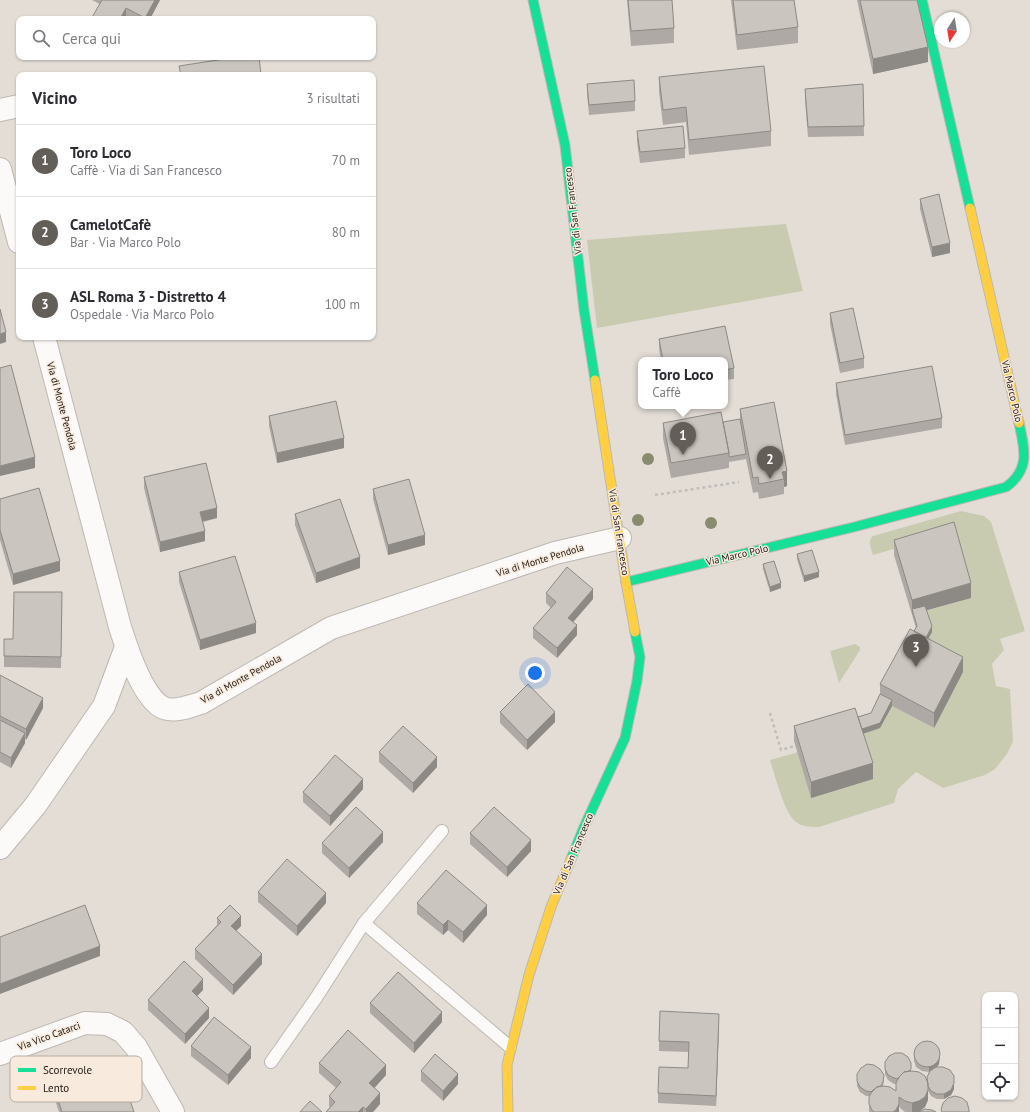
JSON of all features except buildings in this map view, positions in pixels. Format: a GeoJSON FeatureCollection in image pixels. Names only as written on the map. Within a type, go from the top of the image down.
{"type":"FeatureCollection","features":[{"type":"Feature","properties":{"kind":"street","name":"Via di San Francesco"},"geometry":{"type":"LineString","coordinates":[[508,1112],[507,1065],[528,975],[551,907],[584,827],[625,738],[637,681],[640,657],[626,582],[584,310],[564,145],[533,0]]}},
{"type":"Feature","properties":{"kind":"street","name":"Via Marco Polo"},"geometry":{"type":"LineString","coordinates":[[626,582],[854,527],[1006,487],[1016,482],[1023,472],[1026,459],[1025,449],[922,0]]}},
{"type":"Feature","properties":{"kind":"street"},"geometry":{"type":"LineString","coordinates":[[0,110],[16,107]]}},
{"type":"Feature","properties":{"kind":"street"},"geometry":{"type":"LineString","coordinates":[[0,169],[16,230]]}},
{"type":"Feature","properties":{"kind":"street","name":"Via di Monte Pendola"},"geometry":{"type":"LineString","coordinates":[[45,340],[126,647],[138,678],[156,704],[166,710],[178,709],[201,703],[331,628],[555,553],[620,538]]}},
{"type":"Feature","properties":{"kind":"street"},"geometry":{"type":"LineString","coordinates":[[0,848],[35,806],[104,706],[126,647]]}},
{"type":"Feature","properties":{"kind":"street","name":"Via Vico Catarci"},"geometry":{"type":"LineString","coordinates":[[0,1054],[85,1023],[107,1024],[123,1032],[141,1056]]}},
{"type":"Feature","properties":{"kind":"street","name":"Via Vico Catarci"},"geometry":{"type":"LineString","coordinates":[[142,1058],[173,1112]]}},
{"type":"Feature","properties":{"kind":"lane"},"geometry":{"type":"LineString","coordinates":[[271,1062],[316,998],[364,923],[442,831]]}},
{"type":"Feature","properties":{"kind":"lane"},"geometry":{"type":"LineString","coordinates":[[364,923],[510,1047]]}},
{"type":"Feature","properties":{"kind":"path"},"geometry":{"type":"LineString","coordinates":[[655,496],[739,482]]}},
{"type":"Feature","properties":{"kind":"path"},"geometry":{"type":"LineString","coordinates":[[770,713],[781,750],[803,744]]}},
{"type":"Feature","properties":{"kind":"green space"},"geometry":{"type":"Polygon","coordinates":[[[786,224],[803,291],[597,328],[587,240],[786,224]]]}},
{"type":"Feature","properties":{"kind":"green space"},"geometry":{"type":"Polygon","coordinates":[[[961,511],[984,516],[991,522],[1025,631],[1000,639],[1004,650],[992,664],[996,686],[1010,689],[1013,741],[1007,754],[995,769],[985,775],[943,788],[916,772],[898,789],[894,803],[819,827],[798,824],[788,811],[784,802],[770,760],[859,735],[892,706],[934,728],[922,650],[925,611],[971,598],[897,548],[873,555],[870,540],[873,536],[961,511]]]}},
{"type":"Feature","properties":{"kind":"green space"},"geometry":{"type":"Polygon","coordinates":[[[855,644],[860,647],[860,650],[839,683],[830,651],[855,644]]]}},
{"type":"Feature","properties":{"kind":"traffic: fast"},"geometry":{"type":"LineString","coordinates":[[533,0],[565,145],[584,310],[595,380]]}},
{"type":"Feature","properties":{"kind":"traffic: fast"},"geometry":{"type":"LineString","coordinates":[[922,0],[970,208]]}},
{"type":"Feature","properties":{"kind":"traffic: fast"},"geometry":{"type":"LineString","coordinates":[[626,582],[854,527],[1006,487],[1019,474],[1024,459],[1023,442],[1019,423]]}},
{"type":"Feature","properties":{"kind":"traffic: fast"},"geometry":{"type":"LineString","coordinates":[[571,859],[625,738],[637,681],[640,657],[635,632]]}},
{"type":"Feature","properties":{"kind":"traffic: slow"},"geometry":{"type":"LineString","coordinates":[[970,208],[1019,423]]}},
{"type":"Feature","properties":{"kind":"traffic: slow"},"geometry":{"type":"LineString","coordinates":[[595,380],[635,632]]}},
{"type":"Feature","properties":{"kind":"traffic: slow"},"geometry":{"type":"LineString","coordinates":[[508,1112],[507,1065],[529,975],[551,907],[571,859]]}},
{"type":"Feature","properties":{"kind":"place","name":"Toro Loco"},"geometry":{"type":"Point","coordinates":[683,455]}},
{"type":"Feature","properties":{"kind":"place","name":"CamelotCafè"},"geometry":{"type":"Point","coordinates":[770,479]}},
{"type":"Feature","properties":{"kind":"place","name":"ASL Roma 3 - Distretto 4"},"geometry":{"type":"Point","coordinates":[916,667]}}]}
